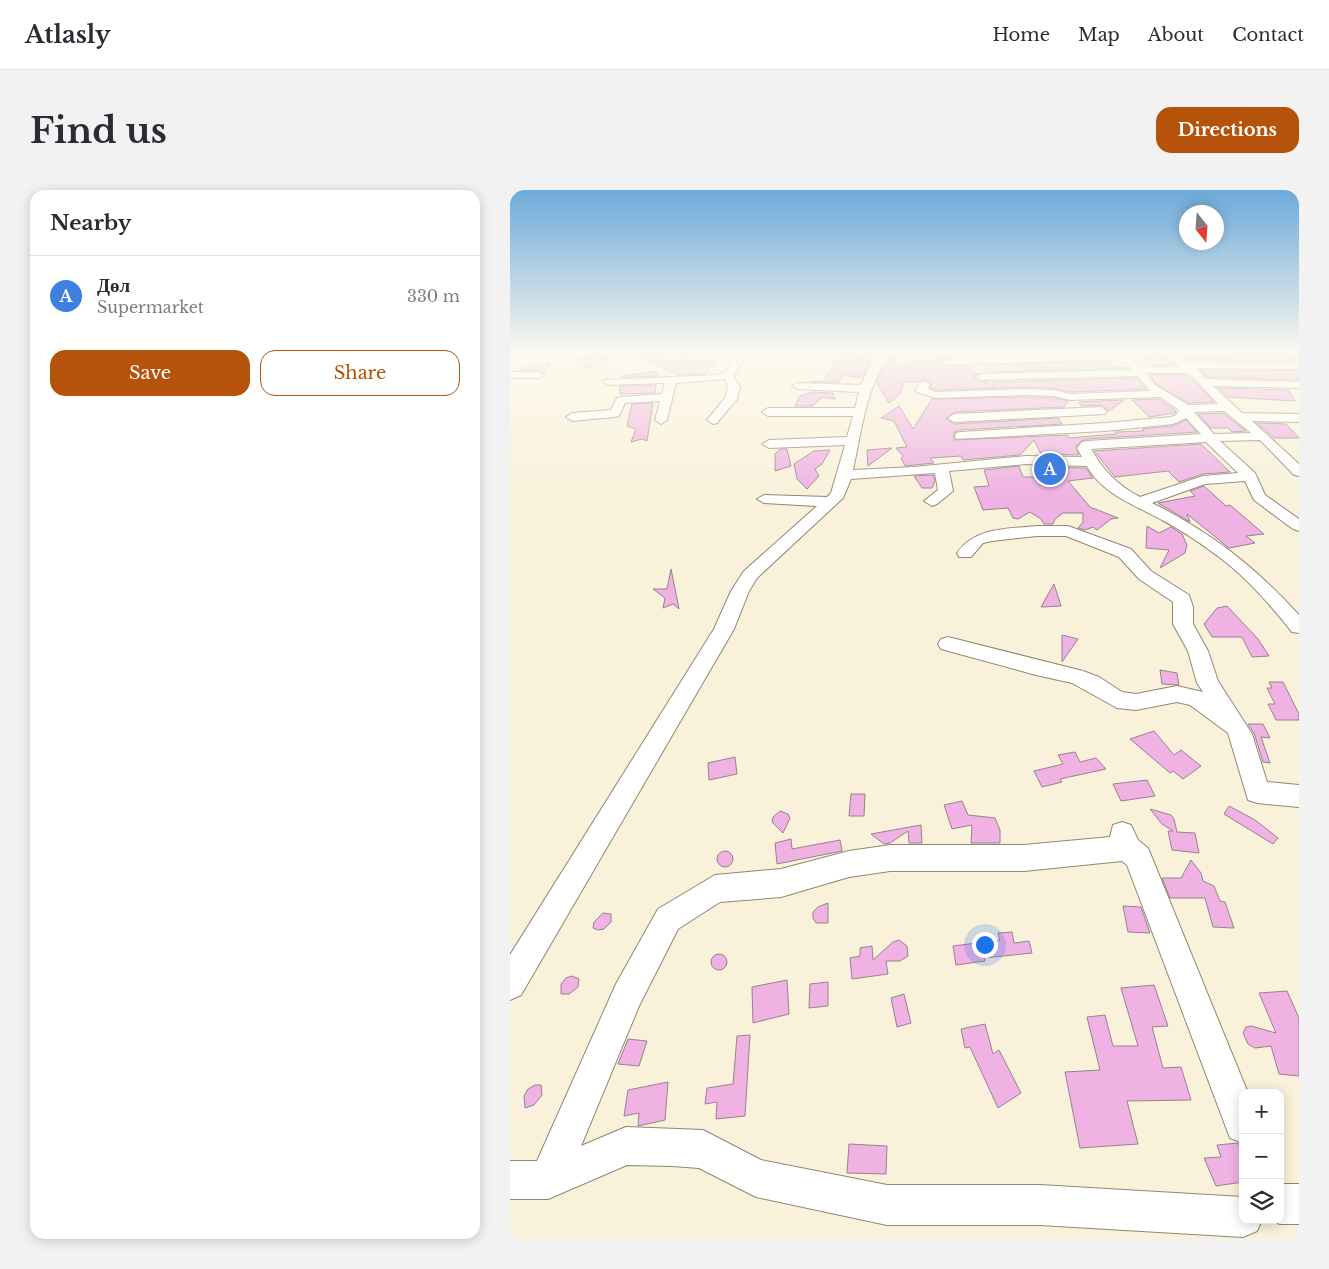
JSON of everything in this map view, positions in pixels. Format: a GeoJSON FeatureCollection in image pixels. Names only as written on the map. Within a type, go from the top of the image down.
{"type":"FeatureCollection","features":[{"type":"Feature","properties":{"kind":"street"},"geometry":{"type":"LineString","coordinates":[[572,417],[615,413],[621,401]]}},
{"type":"Feature","properties":{"kind":"street"},"geometry":{"type":"LineString","coordinates":[[661,420],[667,401]]}},
{"type":"Feature","properties":{"kind":"street"},"geometry":{"type":"LineString","coordinates":[[713,420],[729,401]]}},
{"type":"Feature","properties":{"kind":"street"},"geometry":{"type":"LineString","coordinates":[[510,984],[724,629],[744,583],[758,566],[831,502],[841,489],[861,401]]}},
{"type":"Feature","properties":{"kind":"street"},"geometry":{"type":"LineString","coordinates":[[1073,401],[1081,412]]}},
{"type":"Feature","properties":{"kind":"street"},"geometry":{"type":"LineString","coordinates":[[1172,401],[1185,409],[1212,441],[1250,476],[1259,498],[1299,526]]}},
{"type":"Feature","properties":{"kind":"street"},"geometry":{"type":"LineString","coordinates":[[1221,401],[1263,436],[1299,472]]}},
{"type":"Feature","properties":{"kind":"street"},"geometry":{"type":"LineString","coordinates":[[1185,409],[1227,407]]}},
{"type":"Feature","properties":{"kind":"street"},"geometry":{"type":"LineString","coordinates":[[961,436],[1105,427],[1138,422],[1173,420],[1181,416],[1185,409]]}},
{"type":"Feature","properties":{"kind":"street"},"geometry":{"type":"LineString","coordinates":[[768,412],[858,412]]}},
{"type":"Feature","properties":{"kind":"street"},"geometry":{"type":"LineString","coordinates":[[954,418],[1101,412],[1138,422]]}},
{"type":"Feature","properties":{"kind":"street"},"geometry":{"type":"LineString","coordinates":[[1242,417],[1299,418]]}},
{"type":"Feature","properties":{"kind":"street"},"geometry":{"type":"LineString","coordinates":[[1263,436],[1143,440],[1087,444],[1084,448],[1097,471],[1119,492],[1170,518],[1229,556],[1263,586],[1299,627]]}},
{"type":"Feature","properties":{"kind":"street"},"geometry":{"type":"LineString","coordinates":[[769,444],[852,441]]}},
{"type":"Feature","properties":{"kind":"street"},"geometry":{"type":"LineString","coordinates":[[845,475],[1028,460],[1093,462]]}},
{"type":"Feature","properties":{"kind":"street"},"geometry":{"type":"LineString","coordinates":[[932,501],[946,491],[941,467]]}},
{"type":"Feature","properties":{"kind":"street"},"geometry":{"type":"LineString","coordinates":[[1138,503],[1203,480],[1250,476]]}},
{"type":"Feature","properties":{"kind":"street"},"geometry":{"type":"LineString","coordinates":[[764,499],[831,502]]}},
{"type":"Feature","properties":{"kind":"street"},"geometry":{"type":"LineString","coordinates":[[965,553],[977,540],[990,536],[1053,530],[1078,533],[1124,553],[1145,575],[1182,599],[1184,607],[1183,624],[1198,651],[1208,683],[1240,734],[1257,792],[1299,796]]}},
{"type":"Feature","properties":{"kind":"street"},"geometry":{"type":"LineString","coordinates":[[948,644],[1036,668],[1076,676],[1091,682],[1117,700],[1136,702],[1177,694],[1196,698],[1236,727]]}},
{"type":"Feature","properties":{"kind":"street"},"geometry":{"type":"LineString","coordinates":[[548,1180],[627,995],[668,919],[715,889],[780,883],[849,864],[890,858],[1024,858],[1124,840],[1138,857],[1239,1114]]}},
{"type":"Feature","properties":{"kind":"street"},"geometry":{"type":"LineString","coordinates":[[510,1180],[548,1180],[626,1146],[672,1147],[703,1149],[756,1178],[887,1205],[1040,1205],[1239,1217]]}},
{"type":"Feature","properties":{"kind":"street"},"geometry":{"type":"LineString","coordinates":[[1284,1204],[1299,1204]]}},
{"type":"Feature","properties":{"kind":"building"},"geometry":{"type":"Polygon","coordinates":[[[798,401],[818,401],[813,406],[795,406],[798,401]]]}},
{"type":"Feature","properties":{"kind":"building"},"geometry":{"type":"Polygon","coordinates":[[[931,401],[1068,401],[1064,407],[954,412],[946,419],[954,424],[1058,418],[1062,424],[961,430],[954,432],[954,440],[1068,435],[1069,438],[1116,434],[1115,432],[1144,431],[1142,429],[1173,426],[1186,420],[1197,432],[1087,439],[1081,441],[1076,447],[1079,455],[1041,454],[1034,440],[1020,455],[963,460],[961,456],[930,458],[934,463],[905,466],[901,458],[903,456],[896,448],[907,447],[894,421],[881,418],[899,406],[913,429],[931,401]]]}},
{"type":"Feature","properties":{"kind":"building"},"geometry":{"type":"Polygon","coordinates":[[[1123,401],[1109,411],[1102,405],[1081,406],[1079,402],[1123,401]]]}},
{"type":"Feature","properties":{"kind":"building"},"geometry":{"type":"Polygon","coordinates":[[[1133,401],[1162,401],[1176,411],[1175,413],[1149,417],[1133,401]]]}},
{"type":"Feature","properties":{"kind":"building"},"geometry":{"type":"Polygon","coordinates":[[[1185,401],[1214,402],[1188,403],[1185,401]]]}},
{"type":"Feature","properties":{"kind":"building"},"geometry":{"type":"Polygon","coordinates":[[[653,403],[647,441],[642,439],[631,442],[636,429],[627,426],[632,404],[653,403]]]}},
{"type":"Feature","properties":{"kind":"building"},"geometry":{"type":"Polygon","coordinates":[[[1223,413],[1246,431],[1232,432],[1228,428],[1211,428],[1198,414],[1223,413]]]}},
{"type":"Feature","properties":{"kind":"building"},"geometry":{"type":"Polygon","coordinates":[[[1257,423],[1286,424],[1299,438],[1274,438],[1257,423]]]}},
{"type":"Feature","properties":{"kind":"building"},"geometry":{"type":"Polygon","coordinates":[[[1201,444],[1230,472],[1203,474],[1179,482],[1168,471],[1115,477],[1094,451],[1201,444]]]}},
{"type":"Feature","properties":{"kind":"building"},"geometry":{"type":"Polygon","coordinates":[[[892,448],[868,466],[867,450],[892,448]]]}},
{"type":"Feature","properties":{"kind":"building"},"geometry":{"type":"Polygon","coordinates":[[[780,449],[787,449],[791,466],[775,471],[775,454],[780,449]]]}},
{"type":"Feature","properties":{"kind":"building"},"geometry":{"type":"Polygon","coordinates":[[[830,450],[822,464],[815,469],[819,476],[807,489],[797,479],[794,464],[814,451],[830,450]]]}},
{"type":"Feature","properties":{"kind":"building"},"geometry":{"type":"Polygon","coordinates":[[[1019,466],[1023,477],[1051,477],[1046,467],[1086,468],[1093,478],[1068,481],[1090,507],[1118,518],[1111,519],[1097,530],[1093,527],[1085,530],[1078,528],[1083,522],[1083,513],[1063,513],[1055,519],[1053,524],[1044,524],[1041,519],[1030,512],[1018,519],[1013,518],[1008,508],[983,510],[974,487],[989,486],[984,470],[1019,466]]]}},
{"type":"Feature","properties":{"kind":"building"},"geometry":{"type":"Polygon","coordinates":[[[933,475],[935,481],[932,488],[922,488],[914,476],[933,475]]]}},
{"type":"Feature","properties":{"kind":"building"},"geometry":{"type":"Polygon","coordinates":[[[1204,486],[1226,506],[1230,505],[1264,534],[1246,536],[1255,543],[1229,548],[1187,514],[1190,522],[1158,503],[1195,496],[1190,491],[1204,486]]]}},
{"type":"Feature","properties":{"kind":"building"},"geometry":{"type":"Polygon","coordinates":[[[1147,526],[1159,533],[1171,527],[1182,534],[1187,545],[1185,553],[1160,568],[1169,550],[1146,548],[1147,526]]]}},
{"type":"Feature","properties":{"kind":"building"},"geometry":{"type":"Polygon","coordinates":[[[671,569],[679,609],[673,604],[663,608],[665,598],[653,589],[667,589],[671,569]]]}},
{"type":"Feature","properties":{"kind":"building"},"geometry":{"type":"Polygon","coordinates":[[[1054,584],[1061,606],[1041,607],[1054,584]]]}},
{"type":"Feature","properties":{"kind":"building"},"geometry":{"type":"Polygon","coordinates":[[[1227,606],[1258,639],[1269,656],[1252,657],[1242,637],[1212,637],[1204,624],[1217,608],[1227,606]]]}},
{"type":"Feature","properties":{"kind":"building"},"geometry":{"type":"Polygon","coordinates":[[[1062,635],[1078,639],[1062,662],[1062,635]]]}},
{"type":"Feature","properties":{"kind":"building"},"geometry":{"type":"Polygon","coordinates":[[[1160,670],[1177,673],[1179,685],[1162,684],[1160,670]]]}},
{"type":"Feature","properties":{"kind":"building"},"geometry":{"type":"Polygon","coordinates":[[[1269,682],[1283,682],[1299,714],[1299,720],[1276,720],[1268,704],[1275,704],[1267,688],[1272,688],[1269,682]]]}},
{"type":"Feature","properties":{"kind":"building"},"geometry":{"type":"Polygon","coordinates":[[[1248,724],[1263,724],[1270,738],[1261,737],[1270,763],[1263,762],[1254,733],[1248,724]]]}},
{"type":"Feature","properties":{"kind":"building"},"geometry":{"type":"Polygon","coordinates":[[[1154,731],[1174,755],[1181,750],[1201,766],[1183,779],[1173,771],[1170,773],[1130,739],[1154,731]]]}},
{"type":"Feature","properties":{"kind":"building"},"geometry":{"type":"Polygon","coordinates":[[[1075,752],[1080,762],[1096,758],[1106,769],[1060,779],[1062,782],[1042,787],[1034,771],[1063,764],[1058,755],[1075,752]]]}},
{"type":"Feature","properties":{"kind":"building"},"geometry":{"type":"Polygon","coordinates":[[[735,757],[737,774],[709,780],[708,763],[735,757]]]}},
{"type":"Feature","properties":{"kind":"building"},"geometry":{"type":"Polygon","coordinates":[[[1147,780],[1155,796],[1121,801],[1113,784],[1147,780]]]}},
{"type":"Feature","properties":{"kind":"building"},"geometry":{"type":"Polygon","coordinates":[[[851,794],[865,794],[864,816],[849,816],[851,794]]]}},
{"type":"Feature","properties":{"kind":"building"},"geometry":{"type":"Polygon","coordinates":[[[962,801],[968,815],[995,818],[1000,830],[1000,843],[971,843],[972,825],[952,829],[944,805],[962,801]]]}},
{"type":"Feature","properties":{"kind":"building"},"geometry":{"type":"Polygon","coordinates":[[[1229,806],[1255,820],[1278,838],[1273,844],[1224,814],[1229,806]]]}},
{"type":"Feature","properties":{"kind":"building"},"geometry":{"type":"Polygon","coordinates":[[[1150,809],[1171,815],[1177,832],[1195,833],[1199,853],[1172,850],[1168,831],[1173,831],[1162,824],[1150,809]]]}},
{"type":"Feature","properties":{"kind":"building"},"geometry":{"type":"Polygon","coordinates":[[[780,811],[788,814],[790,818],[783,833],[772,822],[773,817],[780,811]]]}},
{"type":"Feature","properties":{"kind":"building"},"geometry":{"type":"Polygon","coordinates":[[[921,825],[922,843],[909,843],[908,831],[890,843],[884,844],[871,834],[921,825]]]}},
{"type":"Feature","properties":{"kind":"building"},"geometry":{"type":"Polygon","coordinates":[[[791,839],[792,849],[840,840],[842,851],[777,864],[775,843],[791,839]]]}},
{"type":"Feature","properties":{"kind":"building"},"geometry":{"type":"Polygon","coordinates":[[[722,851],[728,851],[733,856],[731,865],[722,867],[717,862],[717,856],[722,851]]]}},
{"type":"Feature","properties":{"kind":"building"},"geometry":{"type":"Polygon","coordinates":[[[1191,860],[1201,873],[1203,881],[1214,886],[1220,901],[1225,902],[1234,928],[1213,927],[1205,898],[1170,898],[1162,878],[1181,878],[1191,860]]]}},
{"type":"Feature","properties":{"kind":"building"},"geometry":{"type":"Polygon","coordinates":[[[828,903],[828,923],[816,923],[813,918],[813,912],[818,907],[828,903]]]}},
{"type":"Feature","properties":{"kind":"building"},"geometry":{"type":"Polygon","coordinates":[[[1123,906],[1141,907],[1150,933],[1128,932],[1123,906]]]}},
{"type":"Feature","properties":{"kind":"building"},"geometry":{"type":"Polygon","coordinates":[[[603,913],[611,914],[611,922],[604,929],[598,930],[593,928],[594,922],[603,913]]]}},
{"type":"Feature","properties":{"kind":"building"},"geometry":{"type":"Polygon","coordinates":[[[1012,932],[1014,943],[1029,941],[1032,953],[984,958],[985,961],[956,965],[953,946],[1000,940],[998,933],[1012,932]]]}},
{"type":"Feature","properties":{"kind":"building"},"geometry":{"type":"Polygon","coordinates":[[[899,940],[907,946],[908,956],[900,961],[886,961],[888,974],[852,979],[850,958],[860,956],[860,948],[872,946],[873,960],[893,942],[899,940]]]}},
{"type":"Feature","properties":{"kind":"building"},"geometry":{"type":"Polygon","coordinates":[[[719,954],[725,956],[727,962],[725,968],[719,970],[713,968],[711,962],[713,956],[719,954]]]}},
{"type":"Feature","properties":{"kind":"building"},"geometry":{"type":"Polygon","coordinates":[[[572,976],[579,979],[578,987],[569,994],[561,994],[561,984],[566,978],[572,976]]]}},
{"type":"Feature","properties":{"kind":"building"},"geometry":{"type":"Polygon","coordinates":[[[787,980],[789,1014],[753,1023],[752,987],[787,980]]]}},
{"type":"Feature","properties":{"kind":"building"},"geometry":{"type":"Polygon","coordinates":[[[828,982],[828,1006],[809,1008],[810,984],[828,982]]]}},
{"type":"Feature","properties":{"kind":"building"},"geometry":{"type":"Polygon","coordinates":[[[1154,985],[1168,1026],[1152,1027],[1163,1068],[1181,1067],[1191,1100],[1127,1101],[1138,1144],[1080,1148],[1065,1072],[1100,1070],[1087,1017],[1105,1015],[1113,1046],[1138,1046],[1121,988],[1154,985]]]}},
{"type":"Feature","properties":{"kind":"building"},"geometry":{"type":"Polygon","coordinates":[[[1287,991],[1299,1018],[1299,1076],[1279,1074],[1271,1046],[1255,1048],[1248,1044],[1243,1033],[1246,1027],[1251,1026],[1276,1033],[1259,993],[1287,991]]]}},
{"type":"Feature","properties":{"kind":"building"},"geometry":{"type":"Polygon","coordinates":[[[904,994],[911,1023],[897,1027],[891,998],[904,994]]]}},
{"type":"Feature","properties":{"kind":"building"},"geometry":{"type":"Polygon","coordinates":[[[985,1024],[993,1054],[999,1050],[1021,1093],[998,1108],[970,1047],[965,1048],[961,1029],[985,1024]]]}},
{"type":"Feature","properties":{"kind":"building"},"geometry":{"type":"Polygon","coordinates":[[[750,1035],[745,1116],[716,1119],[717,1102],[705,1104],[707,1088],[733,1084],[737,1036],[750,1035]]]}},
{"type":"Feature","properties":{"kind":"building"},"geometry":{"type":"Polygon","coordinates":[[[628,1039],[647,1041],[639,1066],[618,1064],[628,1039]]]}},
{"type":"Feature","properties":{"kind":"building"},"geometry":{"type":"Polygon","coordinates":[[[668,1082],[665,1120],[638,1126],[639,1113],[624,1116],[628,1090],[668,1082]]]}},
{"type":"Feature","properties":{"kind":"building"},"geometry":{"type":"Polygon","coordinates":[[[535,1085],[541,1085],[542,1095],[534,1105],[525,1108],[524,1096],[528,1089],[535,1085]]]}},
{"type":"Feature","properties":{"kind":"building"},"geometry":{"type":"Polygon","coordinates":[[[1238,1143],[1239,1183],[1216,1186],[1204,1158],[1221,1157],[1217,1145],[1238,1143]]]}},
{"type":"Feature","properties":{"kind":"building"},"geometry":{"type":"Polygon","coordinates":[[[849,1144],[887,1146],[886,1174],[847,1173],[849,1144]]]}},
{"type":"Feature","properties":{"kind":"place","name":"Дөл"},"geometry":{"type":"Point","coordinates":[1050,469]}}]}
